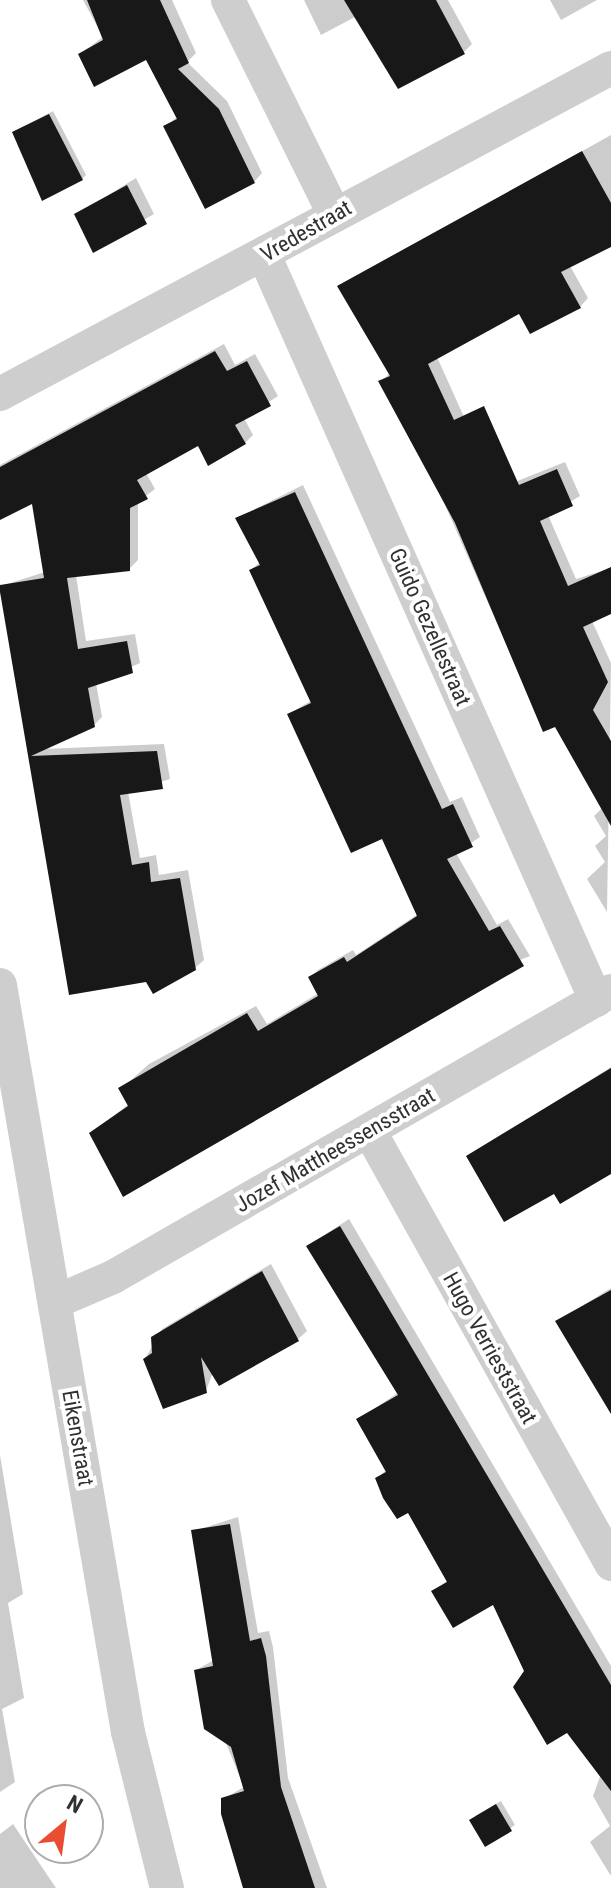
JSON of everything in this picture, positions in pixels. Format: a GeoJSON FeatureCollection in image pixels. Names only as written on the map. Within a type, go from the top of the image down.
{"type":"FeatureCollection","features":[{"type":"Feature","properties":{"kind":"street"},"geometry":{"type":"LineString","coordinates":[[228,0],[334,214]]}},
{"type":"Feature","properties":{"kind":"street","name":"Vredestraat"},"geometry":{"type":"LineString","coordinates":[[0,394],[611,68]]}},
{"type":"Feature","properties":{"kind":"street","name":"Guido Gezellestraat"},"geometry":{"type":"LineString","coordinates":[[264,255],[603,995]]}},
{"type":"Feature","properties":{"kind":"street","name":"Eikenstraat"},"geometry":{"type":"LineString","coordinates":[[0,985],[128,1732],[167,1888]]}},
{"type":"Feature","properties":{"kind":"street","name":"Jozef Mattheessensstraat"},"geometry":{"type":"LineString","coordinates":[[55,1302],[113,1277],[370,1132],[603,995]]}},
{"type":"Feature","properties":{"kind":"street","name":"Hugo Verrieststraat"},"geometry":{"type":"LineString","coordinates":[[370,1132],[611,1564]]}},
{"type":"Feature","properties":{"kind":"building"},"geometry":{"type":"Polygon","coordinates":[[[87,0],[160,0],[189,63],[178,69],[219,109],[255,183],[205,209],[163,126],[177,119],[146,60],[94,87],[78,54],[103,40],[87,0]]]}},
{"type":"Feature","properties":{"kind":"building"},"geometry":{"type":"Polygon","coordinates":[[[344,0],[436,0],[465,54],[398,89],[344,0]]]}},
{"type":"Feature","properties":{"kind":"building"},"geometry":{"type":"Polygon","coordinates":[[[49,114],[83,180],[42,201],[12,132],[49,114]]]}},
{"type":"Feature","properties":{"kind":"building"},"geometry":{"type":"Polygon","coordinates":[[[582,151],[611,203],[611,247],[561,272],[581,308],[530,334],[519,314],[428,364],[454,420],[484,406],[519,485],[557,469],[573,506],[540,521],[568,586],[611,567],[611,614],[583,627],[608,682],[593,710],[611,741],[611,826],[555,727],[543,732],[455,523],[378,381],[390,376],[337,286],[582,151]]]}},
{"type":"Feature","properties":{"kind":"building"},"geometry":{"type":"Polygon","coordinates":[[[127,185],[147,224],[93,253],[74,214],[127,185]]]}},
{"type":"Feature","properties":{"kind":"building"},"geometry":{"type":"Polygon","coordinates":[[[215,351],[227,371],[247,361],[271,406],[235,425],[246,444],[208,466],[198,446],[137,480],[148,499],[130,508],[130,571],[67,578],[78,649],[127,641],[133,673],[88,688],[95,727],[31,756],[157,751],[163,789],[120,795],[132,865],[149,862],[151,882],[180,878],[196,970],[153,994],[146,982],[69,995],[0,592],[0,585],[44,578],[32,504],[0,520],[0,467],[215,351]]]}},
{"type":"Feature","properties":{"kind":"building"},"geometry":{"type":"Polygon","coordinates":[[[295,492],[442,809],[453,804],[473,847],[447,859],[489,931],[500,926],[524,966],[123,1197],[89,1133],[128,1106],[118,1088],[247,1013],[258,1031],[318,996],[308,977],[344,957],[347,962],[417,916],[382,839],[351,853],[287,714],[311,703],[249,570],[260,565],[235,518],[295,492]]]}},
{"type":"Feature","properties":{"kind":"building"},"geometry":{"type":"Polygon","coordinates":[[[611,1068],[611,1174],[560,1204],[554,1194],[504,1222],[466,1156],[611,1068]]]}},
{"type":"Feature","properties":{"kind":"building"},"geometry":{"type":"Polygon","coordinates":[[[340,1226],[611,1685],[611,1791],[567,1733],[547,1745],[513,1687],[524,1671],[493,1605],[453,1628],[431,1591],[447,1582],[408,1513],[397,1519],[383,1498],[375,1478],[386,1472],[356,1419],[398,1395],[306,1246],[340,1226]]]}},
{"type":"Feature","properties":{"kind":"building"},"geometry":{"type":"Polygon","coordinates":[[[262,1271],[299,1341],[219,1386],[201,1357],[207,1393],[163,1409],[143,1359],[152,1353],[151,1337],[262,1271]]]}},
{"type":"Feature","properties":{"kind":"building"},"geometry":{"type":"Polygon","coordinates":[[[611,1290],[611,1414],[555,1321],[611,1290]]]}},
{"type":"Feature","properties":{"kind":"building"},"geometry":{"type":"Polygon","coordinates":[[[230,1524],[250,1641],[261,1638],[266,1656],[281,1787],[315,1888],[243,1888],[221,1814],[221,1798],[244,1791],[231,1747],[204,1729],[194,1670],[213,1666],[191,1530],[230,1524]]]}},
{"type":"Feature","properties":{"kind":"building"},"geometry":{"type":"Polygon","coordinates":[[[496,1804],[512,1831],[485,1847],[469,1820],[496,1804]]]}}]}
